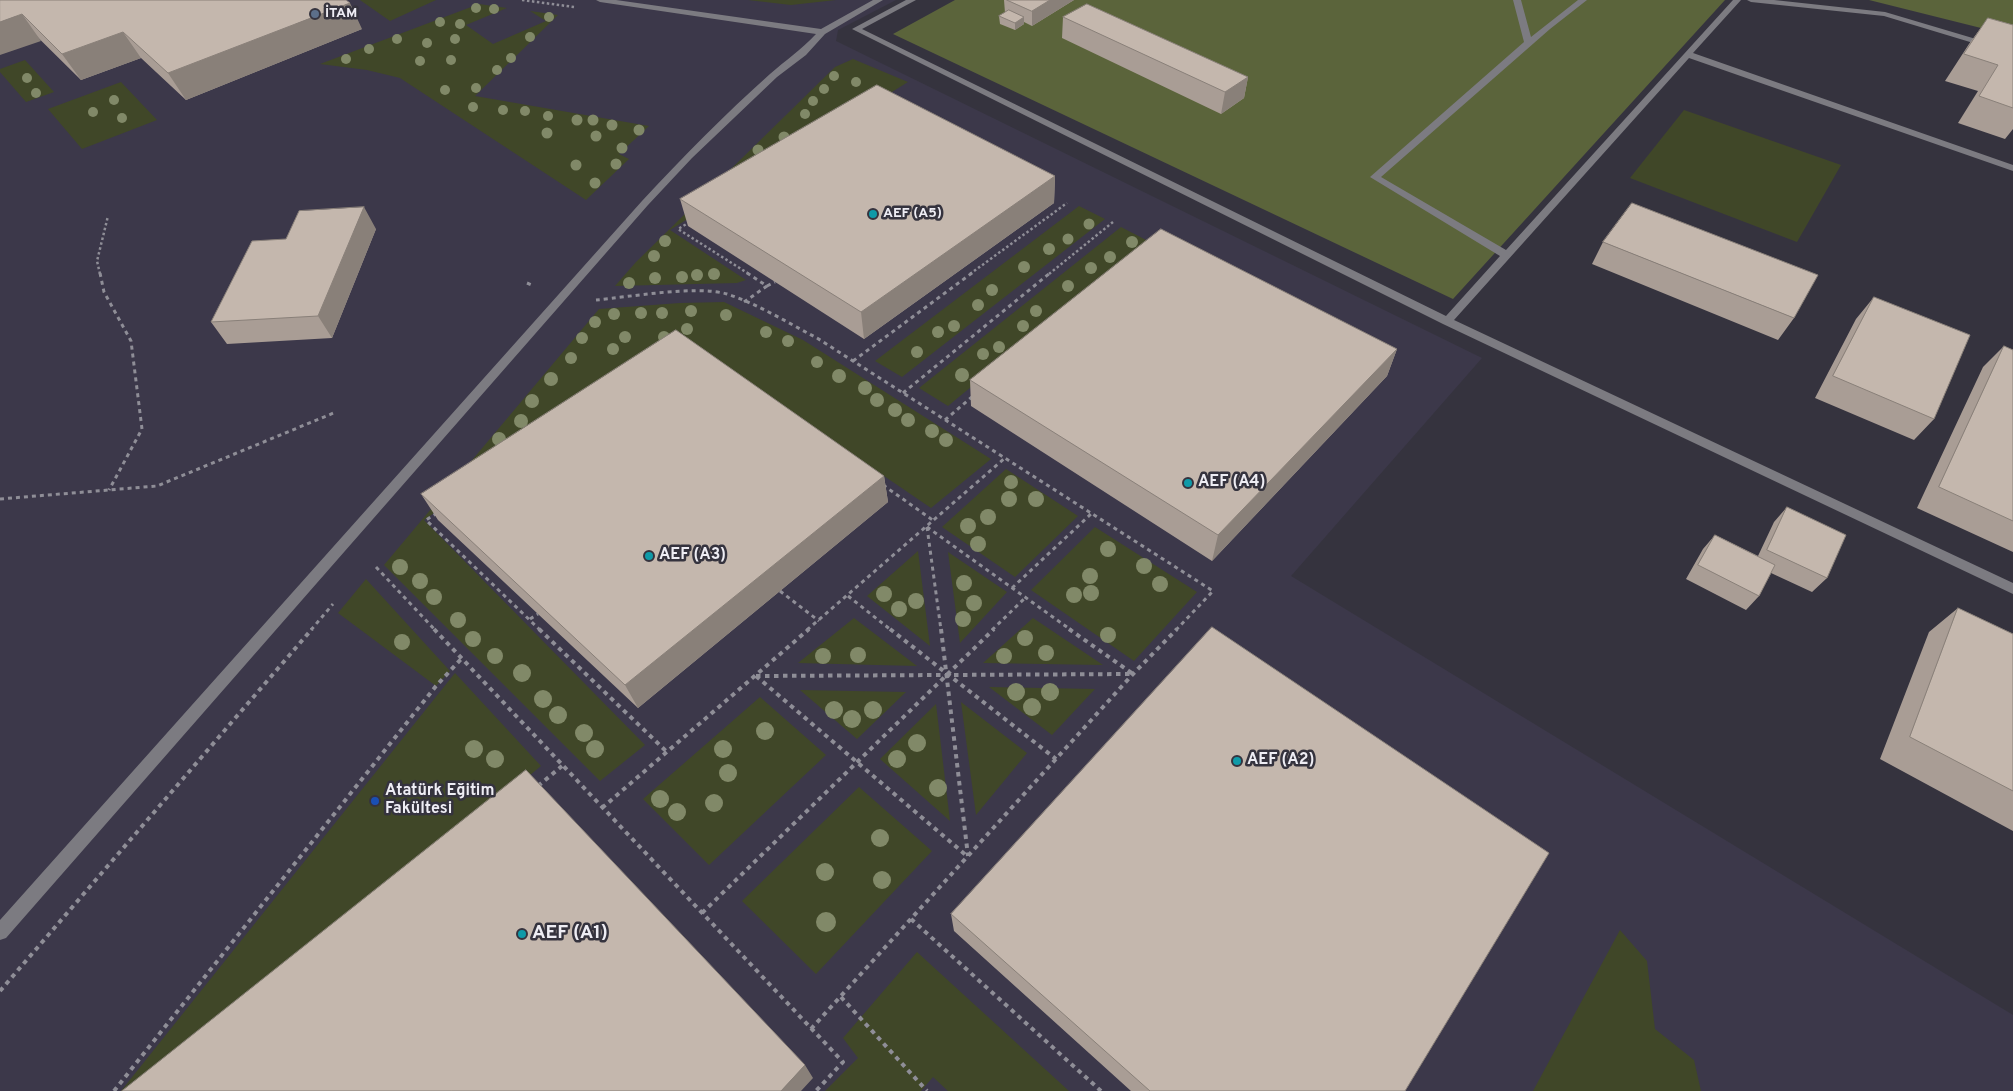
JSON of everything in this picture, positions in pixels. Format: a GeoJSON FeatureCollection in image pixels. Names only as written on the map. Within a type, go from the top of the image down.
{"type":"FeatureCollection","features":[{"type":"Feature","properties":{"kind":"lane"},"geometry":{"type":"LineString","coordinates":[[600,0],[822,32]]}},
{"type":"Feature","properties":{"kind":"lane"},"geometry":{"type":"LineString","coordinates":[[0,932],[689,156],[774,75],[803,53],[822,32],[842,19],[879,0]]}},
{"type":"Feature","properties":{"kind":"lane"},"geometry":{"type":"LineString","coordinates":[[912,0],[856,29],[1447,321],[2013,589]]}},
{"type":"Feature","properties":{"kind":"lane"},"geometry":{"type":"LineString","coordinates":[[1517,0],[1529,44]]}},
{"type":"Feature","properties":{"kind":"lane"},"geometry":{"type":"LineString","coordinates":[[1507,255],[1375,177],[1583,0]]}},
{"type":"Feature","properties":{"kind":"lane"},"geometry":{"type":"LineString","coordinates":[[1447,321],[1737,0]]}},
{"type":"Feature","properties":{"kind":"lane"},"geometry":{"type":"LineString","coordinates":[[1751,0],[1885,14],[2013,53]]}},
{"type":"Feature","properties":{"kind":"lane"},"geometry":{"type":"LineString","coordinates":[[1687,54],[2013,168]]}},
{"type":"Feature","properties":{"kind":"path"},"geometry":{"type":"LineString","coordinates":[[522,0],[576,7]]}},
{"type":"Feature","properties":{"kind":"path"},"geometry":{"type":"LineString","coordinates":[[853,361],[1067,203]]}},
{"type":"Feature","properties":{"kind":"path"},"geometry":{"type":"LineString","coordinates":[[108,216],[97,260],[104,292],[131,340],[142,429],[108,491]]}},
{"type":"Feature","properties":{"kind":"path"},"geometry":{"type":"LineString","coordinates":[[695,219],[678,229],[767,286]]}},
{"type":"Feature","properties":{"kind":"path"},"geometry":{"type":"LineString","coordinates":[[903,393],[1113,222]]}},
{"type":"Feature","properties":{"kind":"path"},"geometry":{"type":"LineString","coordinates":[[744,302],[776,282]]}},
{"type":"Feature","properties":{"kind":"path"},"geometry":{"type":"LineString","coordinates":[[527,283],[536,286],[529,293]]}},
{"type":"Feature","properties":{"kind":"path"},"geometry":{"type":"LineString","coordinates":[[564,295],[596,300],[701,290],[726,294],[744,302],[818,338],[1213,591],[1133,674],[811,1029]]}},
{"type":"Feature","properties":{"kind":"path"},"geometry":{"type":"LineString","coordinates":[[945,420],[975,395]]}},
{"type":"Feature","properties":{"kind":"path"},"geometry":{"type":"LineString","coordinates":[[0,500],[157,486],[336,412]]}},
{"type":"Feature","properties":{"kind":"path"},"geometry":{"type":"LineString","coordinates":[[602,808],[1005,458]]}},
{"type":"Feature","properties":{"kind":"path"},"geometry":{"type":"LineString","coordinates":[[878,481],[934,521]]}},
{"type":"Feature","properties":{"kind":"path"},"geometry":{"type":"LineString","coordinates":[[442,509],[426,520],[667,752]]}},
{"type":"Feature","properties":{"kind":"path"},"geometry":{"type":"LineString","coordinates":[[1012,588],[1092,513]]}},
{"type":"Feature","properties":{"kind":"path"},"geometry":{"type":"LineString","coordinates":[[927,527],[1133,674]]}},
{"type":"Feature","properties":{"kind":"path"},"geometry":{"type":"LineString","coordinates":[[927,527],[947,674],[968,857]]}},
{"type":"Feature","properties":{"kind":"path"},"geometry":{"type":"LineString","coordinates":[[376,567],[843,1062],[816,1091]]}},
{"type":"Feature","properties":{"kind":"path"},"geometry":{"type":"LineString","coordinates":[[780,591],[819,621]]}},
{"type":"Feature","properties":{"kind":"path"},"geometry":{"type":"LineString","coordinates":[[848,596],[1056,759]]}},
{"type":"Feature","properties":{"kind":"path"},"geometry":{"type":"LineString","coordinates":[[702,913],[1026,597]]}},
{"type":"Feature","properties":{"kind":"path"},"geometry":{"type":"LineString","coordinates":[[530,620],[538,614]]}},
{"type":"Feature","properties":{"kind":"path"},"geometry":{"type":"LineString","coordinates":[[114,1091],[436,686],[462,658]]}},
{"type":"Feature","properties":{"kind":"path"},"geometry":{"type":"LineString","coordinates":[[756,676],[1133,674]]}},
{"type":"Feature","properties":{"kind":"path"},"geometry":{"type":"LineString","coordinates":[[756,676],[968,857]]}},
{"type":"Feature","properties":{"kind":"path"},"geometry":{"type":"LineString","coordinates":[[532,791],[562,766]]}},
{"type":"Feature","properties":{"kind":"path"},"geometry":{"type":"LineString","coordinates":[[912,919],[1100,1091]]}},
{"type":"Feature","properties":{"kind":"path"},"geometry":{"type":"LineString","coordinates":[[841,997],[927,1091]]}},
{"type":"Feature","properties":{"kind":"shaded area"},"geometry":{"type":"Polygon","coordinates":[[[0,0],[896,0],[838,30],[836,41],[1482,358],[1291,576],[2013,1015],[2013,1091],[0,1091],[0,0]]]}},
{"type":"Feature","properties":{"kind":"green space"},"geometry":{"type":"Polygon","coordinates":[[[360,0],[436,0],[390,21],[360,0]]]}},
{"type":"Feature","properties":{"kind":"green space"},"geometry":{"type":"Polygon","coordinates":[[[748,0],[836,0],[791,5],[748,0]]]}},
{"type":"Feature","properties":{"kind":"green space"},"geometry":{"type":"Polygon","coordinates":[[[955,0],[1725,0],[1453,299],[893,34],[955,0]]]}},
{"type":"Feature","properties":{"kind":"green space"},"geometry":{"type":"Polygon","coordinates":[[[1869,0],[2013,0],[2013,36],[1869,0]]]}},
{"type":"Feature","properties":{"kind":"green space"},"geometry":{"type":"Polygon","coordinates":[[[479,4],[507,8],[466,25],[493,44],[546,21],[530,11],[558,15],[475,96],[649,126],[619,154],[629,159],[586,200],[400,78],[367,70],[320,64],[479,4]]]}},
{"type":"Feature","properties":{"kind":"green space"},"geometry":{"type":"Polygon","coordinates":[[[853,59],[908,82],[670,230],[746,280],[737,283],[615,286],[636,262],[835,67],[853,59]]]}},
{"type":"Feature","properties":{"kind":"green space"},"geometry":{"type":"Polygon","coordinates":[[[25,60],[54,92],[26,102],[0,72],[0,69],[25,60]]]}},
{"type":"Feature","properties":{"kind":"green space"},"geometry":{"type":"Polygon","coordinates":[[[121,82],[157,120],[82,149],[48,109],[121,82]]]}},
{"type":"Feature","properties":{"kind":"green space"},"geometry":{"type":"Polygon","coordinates":[[[1684,110],[1841,165],[1797,242],[1630,178],[1684,110]]]}},
{"type":"Feature","properties":{"kind":"green space"},"geometry":{"type":"Polygon","coordinates":[[[1079,206],[1105,219],[902,377],[875,361],[1079,206]]]}},
{"type":"Feature","properties":{"kind":"green space"},"geometry":{"type":"Polygon","coordinates":[[[1121,227],[1148,241],[948,406],[919,388],[1121,227]]]}},
{"type":"Feature","properties":{"kind":"green space"},"geometry":{"type":"Polygon","coordinates":[[[724,302],[803,340],[991,459],[931,508],[686,341],[424,520],[645,745],[600,781],[384,565],[599,309],[724,302]]]}},
{"type":"Feature","properties":{"kind":"green space"},"geometry":{"type":"Polygon","coordinates":[[[1006,469],[1078,516],[1015,577],[942,527],[1006,469]]]}},
{"type":"Feature","properties":{"kind":"green space"},"geometry":{"type":"Polygon","coordinates":[[[1095,527],[1197,592],[1134,661],[1031,590],[1095,527]]]}},
{"type":"Feature","properties":{"kind":"green space"},"geometry":{"type":"Polygon","coordinates":[[[918,551],[930,646],[867,596],[918,551]]]}},
{"type":"Feature","properties":{"kind":"green space"},"geometry":{"type":"Polygon","coordinates":[[[948,552],[1007,592],[960,643],[948,552]]]}},
{"type":"Feature","properties":{"kind":"green space"},"geometry":{"type":"Polygon","coordinates":[[[366,579],[450,671],[436,686],[338,613],[366,579]]]}},
{"type":"Feature","properties":{"kind":"green space"},"geometry":{"type":"Polygon","coordinates":[[[854,618],[917,666],[798,663],[854,618]]]}},
{"type":"Feature","properties":{"kind":"green space"},"geometry":{"type":"Polygon","coordinates":[[[1033,618],[1103,665],[983,663],[1033,618]]]}},
{"type":"Feature","properties":{"kind":"green space"},"geometry":{"type":"Polygon","coordinates":[[[455,673],[541,766],[149,1091],[121,1091],[455,673]]]}},
{"type":"Feature","properties":{"kind":"green space"},"geometry":{"type":"Polygon","coordinates":[[[989,687],[1095,689],[1052,735],[989,687]]]}},
{"type":"Feature","properties":{"kind":"green space"},"geometry":{"type":"Polygon","coordinates":[[[800,690],[905,692],[906,692],[857,739],[800,690]]]}},
{"type":"Feature","properties":{"kind":"green space"},"geometry":{"type":"Polygon","coordinates":[[[760,697],[826,755],[709,865],[643,799],[760,697]]]}},
{"type":"Feature","properties":{"kind":"green space"},"geometry":{"type":"Polygon","coordinates":[[[961,702],[1027,753],[976,815],[961,702]]]}},
{"type":"Feature","properties":{"kind":"green space"},"geometry":{"type":"Polygon","coordinates":[[[936,704],[950,821],[880,759],[936,704]]]}},
{"type":"Feature","properties":{"kind":"green space"},"geometry":{"type":"Polygon","coordinates":[[[859,787],[932,851],[816,974],[742,901],[859,787]]]}},
{"type":"Feature","properties":{"kind":"green space"},"geometry":{"type":"Polygon","coordinates":[[[1620,930],[1647,961],[1655,1029],[1694,1060],[1701,1091],[1533,1091],[1620,930]]]}},
{"type":"Feature","properties":{"kind":"green space"},"geometry":{"type":"Polygon","coordinates":[[[917,952],[1069,1091],[948,1091],[933,1077],[921,1091],[825,1091],[858,1058],[843,1038],[917,952]]]}},
{"type":"Feature","properties":{"kind":"building"},"geometry":{"type":"Polygon","coordinates":[[[0,0],[346,0],[350,3],[168,73],[123,32],[62,54],[22,14],[0,22],[0,0]]]}},
{"type":"Feature","properties":{"kind":"building"},"geometry":{"type":"Polygon","coordinates":[[[1007,0],[1050,0],[1032,11],[1007,0]]]}},
{"type":"Feature","properties":{"kind":"building"},"geometry":{"type":"Polygon","coordinates":[[[1087,4],[1248,77],[1225,92],[1063,17],[1087,4]]]}},
{"type":"Feature","properties":{"kind":"building"},"geometry":{"type":"Polygon","coordinates":[[[1009,10],[1024,17],[1015,23],[999,16],[1009,10]]]}},
{"type":"Feature","properties":{"kind":"building"},"geometry":{"type":"Polygon","coordinates":[[[1988,18],[2013,25],[2013,108],[1979,96],[1998,65],[1964,54],[1988,18]]]}},
{"type":"Feature","properties":{"kind":"building","name":"AEF (A5)"},"geometry":{"type":"Polygon","coordinates":[[[877,85],[1055,176],[861,312],[680,199],[877,85]]]}},
{"type":"Feature","properties":{"kind":"building"},"geometry":{"type":"Polygon","coordinates":[[[1632,203],[1818,275],[1794,318],[1603,242],[1632,203]]]}},
{"type":"Feature","properties":{"kind":"building"},"geometry":{"type":"Polygon","coordinates":[[[364,207],[318,316],[211,322],[252,241],[286,239],[299,211],[364,207]]]}},
{"type":"Feature","properties":{"kind":"building","name":"AEF (A4)"},"geometry":{"type":"Polygon","coordinates":[[[1161,229],[1397,349],[1218,535],[970,380],[1161,229]]]}},
{"type":"Feature","properties":{"kind":"building"},"geometry":{"type":"Polygon","coordinates":[[[1874,297],[1970,335],[1934,419],[1833,376],[1874,297]]]}},
{"type":"Feature","properties":{"kind":"building","name":"AEF (A3)"},"geometry":{"type":"Polygon","coordinates":[[[676,330],[884,476],[625,685],[421,494],[676,330]]]}},
{"type":"Feature","properties":{"kind":"building"},"geometry":{"type":"Polygon","coordinates":[[[2004,346],[2013,350],[2013,521],[1939,487],[2004,346]]]}},
{"type":"Feature","properties":{"kind":"building"},"geometry":{"type":"Polygon","coordinates":[[[1787,507],[1846,535],[1827,578],[1767,550],[1787,507]]]}},
{"type":"Feature","properties":{"kind":"building"},"geometry":{"type":"Polygon","coordinates":[[[1715,535],[1775,565],[1759,596],[1698,565],[1715,535]]]}},
{"type":"Feature","properties":{"kind":"building"},"geometry":{"type":"Polygon","coordinates":[[[1958,608],[2013,634],[2013,791],[1910,737],[1958,608]]]}},
{"type":"Feature","properties":{"kind":"building","name":"AEF (A2)"},"geometry":{"type":"Polygon","coordinates":[[[1212,627],[1549,853],[1405,1091],[1150,1091],[951,914],[1212,627]]]}},
{"type":"Feature","properties":{"kind":"building","name":"AEF (A1)"},"geometry":{"type":"Polygon","coordinates":[[[526,770],[805,1065],[781,1091],[122,1091],[526,770]]]}},
{"type":"Feature","properties":{"kind":"place","name":"İTAM"},"geometry":{"type":"Point","coordinates":[315,14]}},
{"type":"Feature","properties":{"kind":"place","name":"AEF (A5)"},"geometry":{"type":"Point","coordinates":[873,214]}},
{"type":"Feature","properties":{"kind":"place","name":"AEF (A4)"},"geometry":{"type":"Point","coordinates":[1188,483]}},
{"type":"Feature","properties":{"kind":"place","name":"AEF (A3)"},"geometry":{"type":"Point","coordinates":[649,556]}},
{"type":"Feature","properties":{"kind":"place","name":"AEF (A2)"},"geometry":{"type":"Point","coordinates":[1237,761]}},
{"type":"Feature","properties":{"kind":"place","name":"Atatürk Eğitim Fakültesi"},"geometry":{"type":"Point","coordinates":[375,801]}},
{"type":"Feature","properties":{"kind":"place","name":"AEF (A1)"},"geometry":{"type":"Point","coordinates":[522,934]}}]}
